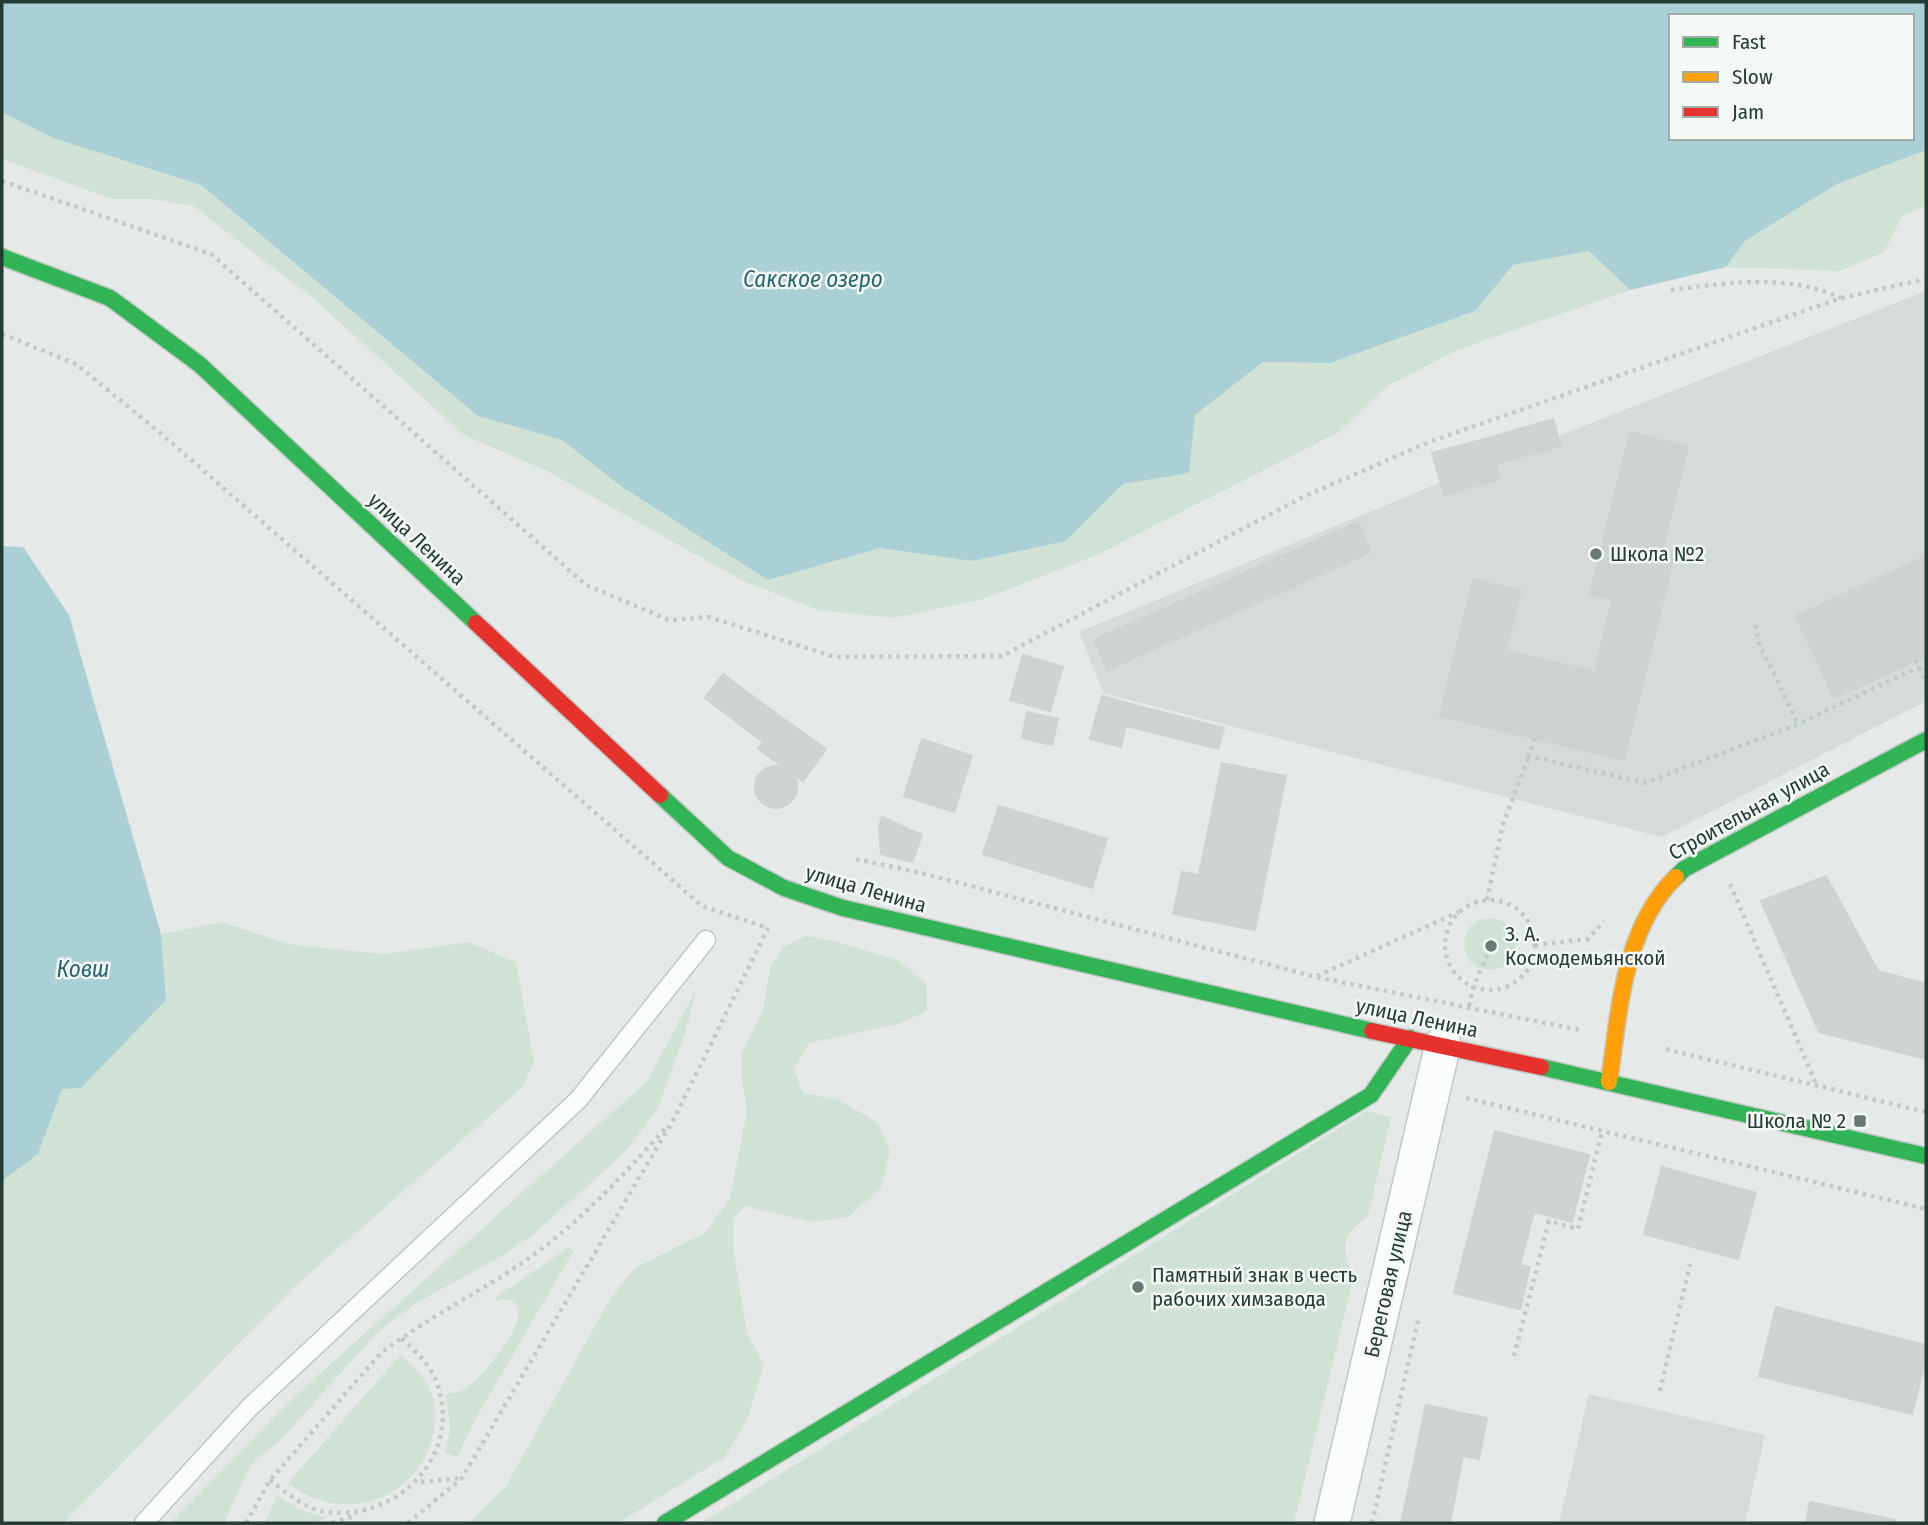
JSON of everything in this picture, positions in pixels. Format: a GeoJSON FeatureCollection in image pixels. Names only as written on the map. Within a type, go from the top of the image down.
{"type":"FeatureCollection","features":[{"type":"Feature","properties":{"kind":"street","name":"улица Ленина"},"geometry":{"type":"LineString","coordinates":[[2,257],[110,298],[200,364],[728,858],[784,888],[843,908],[1110,973],[1609,1082],[1926,1156]]}},
{"type":"Feature","properties":{"kind":"street","name":"Строительная улица"},"geometry":{"type":"LineString","coordinates":[[1609,1082],[1640,930],[1667,881],[1708,856],[1926,740]]}},
{"type":"Feature","properties":{"kind":"street"},"geometry":{"type":"LineString","coordinates":[[665,1523],[1371,1095],[1426,1041]]}},
{"type":"Feature","properties":{"kind":"street","name":"Береговая улица"},"geometry":{"type":"LineString","coordinates":[[1332,1523],[1426,1041]]}},
{"type":"Feature","properties":{"kind":"lane"},"geometry":{"type":"LineString","coordinates":[[144,1523],[249,1408],[578,1100],[706,940]]}},
{"type":"Feature","properties":{"kind":"path"},"geometry":{"type":"LineString","coordinates":[[2,181],[211,254],[586,585],[669,620],[709,617],[835,657],[1002,656],[1303,497],[1429,442],[1841,298],[1926,279]]}},
{"type":"Feature","properties":{"kind":"path"},"geometry":{"type":"LineString","coordinates":[[1671,290],[1773,281],[1818,288],[1841,298]]}},
{"type":"Feature","properties":{"kind":"path"},"geometry":{"type":"LineString","coordinates":[[2,334],[76,364],[158,431],[702,906],[768,928]]}},
{"type":"Feature","properties":{"kind":"path"},"geometry":{"type":"LineString","coordinates":[[1755,625],[1759,643],[1798,724]]}},
{"type":"Feature","properties":{"kind":"path"},"geometry":{"type":"LineString","coordinates":[[1916,660],[1926,682]]}},
{"type":"Feature","properties":{"kind":"path"},"geometry":{"type":"LineString","coordinates":[[1529,756],[1645,783],[1798,724],[1919,667]]}},
{"type":"Feature","properties":{"kind":"path"},"geometry":{"type":"LineString","coordinates":[[1487,900],[1503,824],[1534,738]]}},
{"type":"Feature","properties":{"kind":"path"},"geometry":{"type":"LineString","coordinates":[[856,859],[1316,977],[1584,1031]]}},
{"type":"Feature","properties":{"kind":"path"},"geometry":{"type":"LineString","coordinates":[[1725,875],[1817,1086]]}},
{"type":"Feature","properties":{"kind":"path"},"geometry":{"type":"LineString","coordinates":[[408,1523],[462,1478],[675,1117],[768,928],[784,888]]}},
{"type":"Feature","properties":{"kind":"path"},"geometry":{"type":"LineString","coordinates":[[1316,977],[1463,910],[1487,900],[1508,905],[1525,917],[1535,945],[1526,972],[1515,982],[1502,989],[1473,988],[1450,968],[1445,954],[1450,924],[1463,910]]}},
{"type":"Feature","properties":{"kind":"path"},"geometry":{"type":"LineString","coordinates":[[1535,945],[1588,939],[1613,911]]}},
{"type":"Feature","properties":{"kind":"path"},"geometry":{"type":"LineString","coordinates":[[1469,1006],[1473,988],[1491,946]]}},
{"type":"Feature","properties":{"kind":"path"},"geometry":{"type":"LineString","coordinates":[[1666,1049],[1926,1112]]}},
{"type":"Feature","properties":{"kind":"path"},"geometry":{"type":"LineString","coordinates":[[1462,1105],[1464,1097],[1926,1209]]}},
{"type":"Feature","properties":{"kind":"path"},"geometry":{"type":"LineString","coordinates":[[246,1523],[270,1480],[380,1354],[401,1338],[534,1255],[602,1199],[675,1117]]}},
{"type":"Feature","properties":{"kind":"path"},"geometry":{"type":"LineString","coordinates":[[1514,1356],[1549,1221],[1578,1229],[1602,1130]]}},
{"type":"Feature","properties":{"kind":"path"},"geometry":{"type":"LineString","coordinates":[[1660,1391],[1690,1264]]}},
{"type":"Feature","properties":{"kind":"path"},"geometry":{"type":"LineString","coordinates":[[1372,1523],[1421,1304]]}},
{"type":"Feature","properties":{"kind":"path"},"geometry":{"type":"LineString","coordinates":[[332,1523],[385,1507],[404,1497],[420,1482],[440,1445],[444,1423],[442,1402],[426,1362],[401,1338]]}},
{"type":"Feature","properties":{"kind":"path"},"geometry":{"type":"LineString","coordinates":[[420,1482],[462,1478]]}},
{"type":"Feature","properties":{"kind":"path"},"geometry":{"type":"LineString","coordinates":[[270,1480],[301,1503],[321,1511],[343,1515],[364,1513]]}},
{"type":"Feature","properties":{"kind":"shaded area","name":"Школа №2"},"geometry":{"type":"Polygon","coordinates":[[[1926,291],[1926,701],[1662,837],[1103,693],[1079,632],[1454,477],[1926,291]]]}},
{"type":"Feature","properties":{"kind":"shaded area"},"geometry":{"type":"Polygon","coordinates":[[[1589,1394],[1765,1435],[1745,1523],[1559,1523],[1589,1394]]]}},
{"type":"Feature","properties":{"kind":"green space"},"geometry":{"type":"Polygon","coordinates":[[[2,112],[53,138],[201,185],[478,416],[562,440],[622,487],[768,580],[880,548],[972,561],[1066,541],[1123,484],[1189,473],[1195,415],[1263,362],[1330,363],[1475,311],[1512,265],[1589,251],[1630,290],[1460,349],[1387,386],[1339,432],[1095,556],[980,600],[893,618],[818,610],[743,581],[545,470],[464,435],[315,300],[193,206],[152,199],[112,199],[2,159],[2,112]]]}},
{"type":"Feature","properties":{"kind":"green space"},"geometry":{"type":"Polygon","coordinates":[[[1926,150],[1926,205],[1902,216],[1884,252],[1840,271],[1726,267],[1745,241],[1837,184],[1926,150]]]}},
{"type":"Feature","properties":{"kind":"green space"},"geometry":{"type":"Polygon","coordinates":[[[1490,918],[1509,925],[1516,944],[1509,963],[1490,970],[1471,963],[1464,944],[1471,925],[1490,918]]]}},
{"type":"Feature","properties":{"kind":"green space"},"geometry":{"type":"Polygon","coordinates":[[[222,922],[288,944],[383,954],[468,942],[516,962],[534,1062],[523,1087],[295,1286],[64,1523],[2,1523],[2,1181],[38,1154],[62,1089],[166,1000],[161,934],[222,922]]]}},
{"type":"Feature","properties":{"kind":"green space"},"geometry":{"type":"Polygon","coordinates":[[[806,936],[831,940],[900,961],[927,985],[927,1011],[898,1024],[809,1043],[794,1069],[803,1093],[839,1100],[878,1123],[890,1151],[881,1188],[848,1217],[810,1222],[745,1206],[733,1219],[733,1247],[747,1333],[764,1365],[747,1420],[725,1457],[618,1523],[469,1523],[506,1486],[610,1299],[635,1268],[706,1232],[730,1198],[747,1111],[741,1072],[742,1053],[763,1010],[771,965],[784,947],[806,936]]]}},
{"type":"Feature","properties":{"kind":"green space"},"geometry":{"type":"Polygon","coordinates":[[[697,988],[685,1033],[658,1108],[627,1150],[534,1234],[502,1256],[416,1303],[377,1333],[278,1443],[256,1459],[247,1472],[224,1523],[170,1523],[297,1394],[648,1080],[697,988]]]}},
{"type":"Feature","properties":{"kind":"green space"},"geometry":{"type":"Polygon","coordinates":[[[1367,1111],[1391,1117],[1368,1216],[1353,1229],[1346,1242],[1346,1257],[1354,1276],[1294,1523],[701,1523],[1367,1111]]]}},
{"type":"Feature","properties":{"kind":"green space"},"geometry":{"type":"Polygon","coordinates":[[[569,1247],[573,1252],[477,1416],[457,1457],[445,1453],[450,1430],[446,1394],[463,1390],[480,1375],[501,1350],[516,1324],[516,1305],[509,1300],[496,1301],[495,1298],[569,1247]]]}},
{"type":"Feature","properties":{"kind":"green space"},"geometry":{"type":"Polygon","coordinates":[[[400,1355],[425,1381],[435,1410],[432,1440],[422,1462],[408,1479],[391,1493],[372,1501],[351,1504],[329,1503],[308,1496],[288,1483],[400,1355]]]}},
{"type":"Feature","properties":{"kind":"green space"},"geometry":{"type":"Polygon","coordinates":[[[277,1495],[298,1509],[328,1518],[313,1523],[265,1523],[277,1495]]]}},
{"type":"Feature","properties":{"kind":"water","name":"Сакское озеро"},"geometry":{"type":"Polygon","coordinates":[[[2,2],[1926,2],[1926,150],[1837,184],[1745,241],[1726,267],[1630,290],[1589,251],[1513,265],[1475,311],[1330,363],[1263,362],[1195,415],[1189,473],[1123,484],[1066,541],[972,561],[880,548],[768,580],[622,487],[562,440],[478,416],[201,185],[53,138],[2,112],[2,2]]]}},
{"type":"Feature","properties":{"kind":"water","name":"Ковш"},"geometry":{"type":"Polygon","coordinates":[[[2,546],[23,547],[69,615],[161,934],[166,1000],[81,1088],[62,1089],[38,1154],[2,1181],[2,546]]]}},
{"type":"Feature","properties":{"kind":"building"},"geometry":{"type":"Polygon","coordinates":[[[1553,419],[1561,446],[1496,464],[1488,438],[1553,419]]]}},
{"type":"Feature","properties":{"kind":"building"},"geometry":{"type":"Polygon","coordinates":[[[1630,432],[1688,447],[1663,549],[1675,552],[1624,760],[1440,716],[1473,579],[1521,591],[1506,650],[1595,672],[1612,599],[1590,594],[1630,432]]]}},
{"type":"Feature","properties":{"kind":"building"},"geometry":{"type":"Polygon","coordinates":[[[1488,438],[1500,479],[1444,495],[1432,453],[1488,438]]]}},
{"type":"Feature","properties":{"kind":"building"},"geometry":{"type":"Polygon","coordinates":[[[1358,522],[1371,552],[1107,670],[1094,640],[1358,522]]]}},
{"type":"Feature","properties":{"kind":"building"},"geometry":{"type":"Polygon","coordinates":[[[1926,556],[1926,656],[1834,698],[1796,616],[1926,556]]]}},
{"type":"Feature","properties":{"kind":"building"},"geometry":{"type":"Polygon","coordinates":[[[1023,655],[1063,667],[1056,690],[1016,679],[1023,655]]]}},
{"type":"Feature","properties":{"kind":"building"},"geometry":{"type":"Polygon","coordinates":[[[723,674],[781,717],[763,742],[705,698],[723,674]]]}},
{"type":"Feature","properties":{"kind":"building"},"geometry":{"type":"Polygon","coordinates":[[[1016,679],[1056,690],[1050,711],[1010,700],[1016,679]]]}},
{"type":"Feature","properties":{"kind":"building"},"geometry":{"type":"Polygon","coordinates":[[[1102,696],[1131,704],[1128,719],[1098,710],[1102,696]]]}},
{"type":"Feature","properties":{"kind":"building"},"geometry":{"type":"Polygon","coordinates":[[[1131,704],[1224,728],[1218,749],[1126,726],[1131,704]]]}},
{"type":"Feature","properties":{"kind":"building"},"geometry":{"type":"Polygon","coordinates":[[[1098,710],[1128,719],[1124,732],[1094,724],[1098,710]]]}},
{"type":"Feature","properties":{"kind":"building"},"geometry":{"type":"Polygon","coordinates":[[[1027,712],[1058,719],[1052,745],[1022,738],[1027,712]]]}},
{"type":"Feature","properties":{"kind":"building"},"geometry":{"type":"Polygon","coordinates":[[[781,717],[826,749],[803,781],[758,749],[781,717]]]}},
{"type":"Feature","properties":{"kind":"building"},"geometry":{"type":"Polygon","coordinates":[[[1094,724],[1124,732],[1121,747],[1090,739],[1094,724]]]}},
{"type":"Feature","properties":{"kind":"building"},"geometry":{"type":"Polygon","coordinates":[[[922,739],[972,756],[954,812],[904,796],[922,739]]]}},
{"type":"Feature","properties":{"kind":"building"},"geometry":{"type":"Polygon","coordinates":[[[1222,763],[1286,776],[1255,930],[1173,914],[1182,872],[1199,875],[1222,763]]]}},
{"type":"Feature","properties":{"kind":"building"},"geometry":{"type":"Polygon","coordinates":[[[776,766],[791,772],[797,787],[791,802],[776,808],[761,802],[755,787],[761,772],[776,766]]]}},
{"type":"Feature","properties":{"kind":"building"},"geometry":{"type":"Polygon","coordinates":[[[999,806],[1052,822],[1037,871],[983,854],[999,806]]]}},
{"type":"Feature","properties":{"kind":"building"},"geometry":{"type":"Polygon","coordinates":[[[882,817],[922,835],[912,862],[881,854],[879,827],[882,817]]]}},
{"type":"Feature","properties":{"kind":"building"},"geometry":{"type":"Polygon","coordinates":[[[1052,822],[1107,839],[1092,888],[1037,871],[1052,822]]]}},
{"type":"Feature","properties":{"kind":"building"},"geometry":{"type":"Polygon","coordinates":[[[1826,876],[1878,971],[1926,984],[1926,1059],[1819,1032],[1761,901],[1826,876]]]}},
{"type":"Feature","properties":{"kind":"building"},"geometry":{"type":"Polygon","coordinates":[[[1495,1131],[1589,1155],[1572,1222],[1534,1212],[1520,1265],[1530,1267],[1520,1309],[1454,1293],[1495,1131]]]}},
{"type":"Feature","properties":{"kind":"building"},"geometry":{"type":"Polygon","coordinates":[[[1662,1167],[1756,1193],[1738,1259],[1644,1234],[1662,1167]]]}},
{"type":"Feature","properties":{"kind":"building"},"geometry":{"type":"Polygon","coordinates":[[[1776,1307],[1926,1345],[1926,1358],[1912,1414],[1759,1376],[1776,1307]]]}},
{"type":"Feature","properties":{"kind":"building"},"geometry":{"type":"Polygon","coordinates":[[[1426,1405],[1487,1418],[1479,1459],[1463,1456],[1450,1523],[1401,1523],[1426,1405]]]}},
{"type":"Feature","properties":{"kind":"building"},"geometry":{"type":"Polygon","coordinates":[[[1810,1502],[1895,1520],[1894,1523],[1806,1523],[1810,1502]]]}},
{"type":"Feature","properties":{"kind":"traffic: fast"},"geometry":{"type":"LineString","coordinates":[[2,257],[110,298],[199,364],[476,623]]}},
{"type":"Feature","properties":{"kind":"traffic: fast"},"geometry":{"type":"LineString","coordinates":[[1676,877],[1684,869],[1926,740]]}},
{"type":"Feature","properties":{"kind":"traffic: fast"},"geometry":{"type":"LineString","coordinates":[[660,795],[728,858],[784,888],[843,908],[1372,1031]]}},
{"type":"Feature","properties":{"kind":"traffic: fast"},"geometry":{"type":"LineString","coordinates":[[665,1523],[1371,1095],[1410,1038]]}},
{"type":"Feature","properties":{"kind":"traffic: fast"},"geometry":{"type":"LineString","coordinates":[[1541,1067],[1926,1156]]}},
{"type":"Feature","properties":{"kind":"traffic: slow"},"geometry":{"type":"LineString","coordinates":[[1609,1082],[1626,973],[1634,946],[1658,898],[1676,877]]}},
{"type":"Feature","properties":{"kind":"traffic: jam"},"geometry":{"type":"LineString","coordinates":[[476,623],[660,795]]}},
{"type":"Feature","properties":{"kind":"traffic: jam"},"geometry":{"type":"LineString","coordinates":[[1372,1031],[1541,1067]]}},
{"type":"Feature","properties":{"kind":"place","name":"Школа №2"},"geometry":{"type":"Point","coordinates":[1596,554]}},
{"type":"Feature","properties":{"kind":"place","name":"З. А. Космодемьянской"},"geometry":{"type":"Point","coordinates":[1491,946]}},
{"type":"Feature","properties":{"kind":"place","name":"Школа № 2"},"geometry":{"type":"Point","coordinates":[1860,1121]}},
{"type":"Feature","properties":{"kind":"place","name":"Памятный знак в честь рабочих химзавода"},"geometry":{"type":"Point","coordinates":[1138,1287]}}]}
